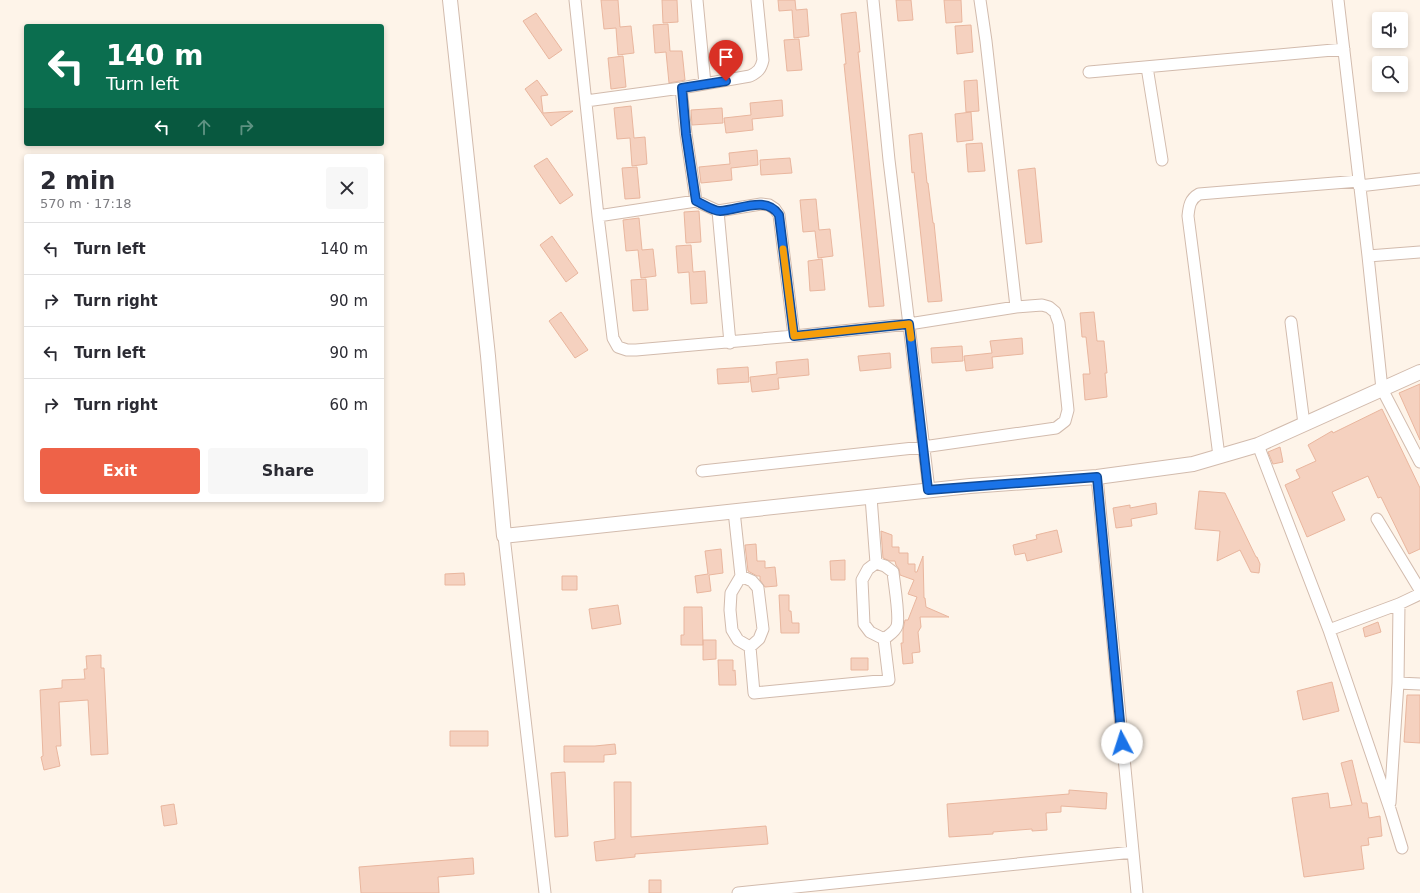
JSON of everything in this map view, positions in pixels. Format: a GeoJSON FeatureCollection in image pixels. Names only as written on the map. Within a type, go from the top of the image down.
{"type":"FeatureCollection","features":[{"type":"Feature","properties":{"kind":"street"},"geometry":{"type":"LineString","coordinates":[[450,0],[488,356],[504,536],[545,893]]}},
{"type":"Feature","properties":{"kind":"street"},"geometry":{"type":"LineString","coordinates":[[575,0],[598,216],[613,338],[618,347],[627,350],[636,350],[730,343],[909,324],[1016,307],[1042,305],[1049,307],[1055,312],[1059,323],[1068,410],[1065,421],[1056,428],[923,447],[702,471]]}},
{"type":"Feature","properties":{"kind":"street"},"geometry":{"type":"LineString","coordinates":[[697,0],[705,84]]}},
{"type":"Feature","properties":{"kind":"street"},"geometry":{"type":"LineString","coordinates":[[586,101],[682,88],[750,76],[757,73],[762,67],[763,60],[757,0]]}},
{"type":"Feature","properties":{"kind":"street"},"geometry":{"type":"LineString","coordinates":[[873,0],[889,160],[928,490]]}},
{"type":"Feature","properties":{"kind":"street"},"geometry":{"type":"LineString","coordinates":[[980,0],[1016,307]]}},
{"type":"Feature","properties":{"kind":"street"},"geometry":{"type":"LineString","coordinates":[[1338,0],[1382,389],[1420,462]]}},
{"type":"Feature","properties":{"kind":"street"},"geometry":{"type":"LineString","coordinates":[[1089,72],[1344,49]]}},
{"type":"Feature","properties":{"kind":"street"},"geometry":{"type":"LineString","coordinates":[[1147,67],[1162,160]]}},
{"type":"Feature","properties":{"kind":"street"},"geometry":{"type":"LineString","coordinates":[[682,88],[686,134],[696,201]]}},
{"type":"Feature","properties":{"kind":"street"},"geometry":{"type":"LineString","coordinates":[[1219,456],[1188,216],[1189,204],[1194,197],[1199,194],[1420,179]]}},
{"type":"Feature","properties":{"kind":"street"},"geometry":{"type":"LineString","coordinates":[[598,216],[696,201],[718,211],[761,204],[769,205],[775,209],[779,215],[794,336]]}},
{"type":"Feature","properties":{"kind":"street"},"geometry":{"type":"LineString","coordinates":[[718,211],[730,343]]}},
{"type":"Feature","properties":{"kind":"street"},"geometry":{"type":"LineString","coordinates":[[1368,256],[1420,252]]}},
{"type":"Feature","properties":{"kind":"street"},"geometry":{"type":"LineString","coordinates":[[1291,322],[1304,424]]}},
{"type":"Feature","properties":{"kind":"street"},"geometry":{"type":"LineString","coordinates":[[504,536],[928,490],[1097,477],[1193,464],[1258,445],[1420,372]]}},
{"type":"Feature","properties":{"kind":"street"},"geometry":{"type":"LineString","coordinates":[[1258,445],[1329,630],[1402,848]]}},
{"type":"Feature","properties":{"kind":"street"},"geometry":{"type":"LineString","coordinates":[[1097,477],[1137,893]]}},
{"type":"Feature","properties":{"kind":"street"},"geometry":{"type":"LineString","coordinates":[[871,496],[876,563]]}},
{"type":"Feature","properties":{"kind":"street"},"geometry":{"type":"LineString","coordinates":[[734,511],[741,576],[731,592],[730,610],[732,630],[738,640],[750,647]]}},
{"type":"Feature","properties":{"kind":"street"},"geometry":{"type":"LineString","coordinates":[[1377,519],[1420,590]]}},
{"type":"Feature","properties":{"kind":"street"},"geometry":{"type":"LineString","coordinates":[[876,563],[868,569],[862,580],[864,624],[870,632],[884,640]]}},
{"type":"Feature","properties":{"kind":"street"},"geometry":{"type":"LineString","coordinates":[[876,563],[885,566],[893,572],[896,591],[898,624],[894,632],[884,640]]}},
{"type":"Feature","properties":{"kind":"street"},"geometry":{"type":"LineString","coordinates":[[741,576],[752,581],[758,588],[763,629],[759,640],[750,647]]}},
{"type":"Feature","properties":{"kind":"street"},"geometry":{"type":"LineString","coordinates":[[1329,630],[1399,604],[1420,594]]}},
{"type":"Feature","properties":{"kind":"street"},"geometry":{"type":"LineString","coordinates":[[1390,810],[1398,683],[1399,604]]}},
{"type":"Feature","properties":{"kind":"street"},"geometry":{"type":"LineString","coordinates":[[750,647],[754,693],[889,680],[884,640]]}},
{"type":"Feature","properties":{"kind":"street"},"geometry":{"type":"LineString","coordinates":[[1398,683],[1420,684]]}},
{"type":"Feature","properties":{"kind":"street"},"geometry":{"type":"LineString","coordinates":[[738,893],[1133,852]]}},
{"type":"Feature","properties":{"kind":"building"},"geometry":{"type":"Polygon","coordinates":[[[601,0],[618,0],[620,27],[631,26],[634,53],[618,55],[616,28],[604,29],[601,0]]]}},
{"type":"Feature","properties":{"kind":"building"},"geometry":{"type":"Polygon","coordinates":[[[662,0],[677,0],[678,22],[663,23],[662,0]]]}},
{"type":"Feature","properties":{"kind":"building"},"geometry":{"type":"Polygon","coordinates":[[[778,0],[795,0],[796,10],[807,9],[809,36],[794,38],[792,10],[779,11],[778,0]]]}},
{"type":"Feature","properties":{"kind":"building"},"geometry":{"type":"Polygon","coordinates":[[[896,0],[911,0],[913,20],[898,21],[896,0]]]}},
{"type":"Feature","properties":{"kind":"building"},"geometry":{"type":"Polygon","coordinates":[[[944,0],[961,0],[962,22],[946,23],[944,0]]]}},
{"type":"Feature","properties":{"kind":"building"},"geometry":{"type":"Polygon","coordinates":[[[856,12],[860,52],[858,52],[884,306],[869,307],[844,64],[846,64],[841,14],[856,12]]]}},
{"type":"Feature","properties":{"kind":"building"},"geometry":{"type":"Polygon","coordinates":[[[536,13],[562,50],[549,59],[523,21],[536,13]]]}},
{"type":"Feature","properties":{"kind":"building"},"geometry":{"type":"Polygon","coordinates":[[[668,24],[670,51],[682,51],[685,80],[669,83],[666,52],[655,53],[653,25],[668,24]]]}},
{"type":"Feature","properties":{"kind":"building"},"geometry":{"type":"Polygon","coordinates":[[[971,25],[973,52],[957,54],[955,26],[971,25]]]}},
{"type":"Feature","properties":{"kind":"building"},"geometry":{"type":"Polygon","coordinates":[[[799,39],[802,70],[787,71],[784,40],[799,39]]]}},
{"type":"Feature","properties":{"kind":"building"},"geometry":{"type":"Polygon","coordinates":[[[623,56],[626,87],[611,89],[608,58],[623,56]]]}},
{"type":"Feature","properties":{"kind":"building"},"geometry":{"type":"Polygon","coordinates":[[[537,80],[548,95],[541,96],[543,113],[573,111],[551,126],[525,89],[537,80]]]}},
{"type":"Feature","properties":{"kind":"building"},"geometry":{"type":"Polygon","coordinates":[[[977,80],[979,111],[966,112],[964,81],[977,80]]]}},
{"type":"Feature","properties":{"kind":"building"},"geometry":{"type":"Polygon","coordinates":[[[782,100],[783,116],[752,119],[753,130],[726,133],[724,118],[751,115],[750,103],[782,100]]]}},
{"type":"Feature","properties":{"kind":"building"},"geometry":{"type":"Polygon","coordinates":[[[631,106],[634,138],[645,137],[647,164],[632,166],[630,138],[617,139],[614,108],[631,106]]]}},
{"type":"Feature","properties":{"kind":"building"},"geometry":{"type":"Polygon","coordinates":[[[722,108],[723,123],[692,125],[691,110],[722,108]]]}},
{"type":"Feature","properties":{"kind":"building"},"geometry":{"type":"Polygon","coordinates":[[[971,112],[973,140],[957,142],[955,114],[971,112]]]}},
{"type":"Feature","properties":{"kind":"building"},"geometry":{"type":"Polygon","coordinates":[[[922,133],[927,183],[934,223],[942,301],[928,302],[914,172],[912,173],[909,135],[922,133]]]}},
{"type":"Feature","properties":{"kind":"building"},"geometry":{"type":"Polygon","coordinates":[[[982,143],[985,171],[968,172],[966,144],[982,143]]]}},
{"type":"Feature","properties":{"kind":"building"},"geometry":{"type":"Polygon","coordinates":[[[757,150],[758,165],[731,168],[732,180],[701,183],[699,167],[730,164],[729,153],[757,150]]]}},
{"type":"Feature","properties":{"kind":"building"},"geometry":{"type":"Polygon","coordinates":[[[547,158],[573,195],[560,204],[534,166],[547,158]]]}},
{"type":"Feature","properties":{"kind":"building"},"geometry":{"type":"Polygon","coordinates":[[[790,158],[792,173],[761,175],[760,160],[790,158]]]}},
{"type":"Feature","properties":{"kind":"building"},"geometry":{"type":"Polygon","coordinates":[[[637,167],[640,198],[625,199],[622,168],[637,167]]]}},
{"type":"Feature","properties":{"kind":"building"},"geometry":{"type":"Polygon","coordinates":[[[1035,168],[1042,242],[1026,244],[1018,170],[1035,168]]]}},
{"type":"Feature","properties":{"kind":"building"},"geometry":{"type":"Polygon","coordinates":[[[816,199],[819,230],[830,229],[833,256],[818,258],[815,231],[803,232],[800,200],[816,199]]]}},
{"type":"Feature","properties":{"kind":"building"},"geometry":{"type":"Polygon","coordinates":[[[699,211],[701,242],[686,243],[684,212],[699,211]]]}},
{"type":"Feature","properties":{"kind":"building"},"geometry":{"type":"Polygon","coordinates":[[[639,218],[642,250],[653,249],[656,276],[641,278],[638,250],[626,251],[623,220],[639,218]]]}},
{"type":"Feature","properties":{"kind":"building"},"geometry":{"type":"Polygon","coordinates":[[[552,236],[578,273],[566,282],[540,245],[552,236]]]}},
{"type":"Feature","properties":{"kind":"building"},"geometry":{"type":"Polygon","coordinates":[[[691,245],[693,272],[705,271],[707,303],[691,304],[689,272],[678,273],[676,246],[691,245]]]}},
{"type":"Feature","properties":{"kind":"building"},"geometry":{"type":"Polygon","coordinates":[[[822,259],[825,290],[810,291],[808,261],[822,259]]]}},
{"type":"Feature","properties":{"kind":"building"},"geometry":{"type":"Polygon","coordinates":[[[646,279],[648,310],[633,311],[631,280],[646,279]]]}},
{"type":"Feature","properties":{"kind":"building"},"geometry":{"type":"Polygon","coordinates":[[[561,312],[588,350],[575,358],[549,321],[561,312]]]}},
{"type":"Feature","properties":{"kind":"building"},"geometry":{"type":"Polygon","coordinates":[[[1094,312],[1097,341],[1104,341],[1107,373],[1105,373],[1107,397],[1085,400],[1083,374],[1090,374],[1086,337],[1082,337],[1080,313],[1094,312]]]}},
{"type":"Feature","properties":{"kind":"building"},"geometry":{"type":"Polygon","coordinates":[[[1022,338],[1023,354],[992,357],[993,368],[966,371],[964,356],[992,353],[990,341],[1022,338]]]}},
{"type":"Feature","properties":{"kind":"building"},"geometry":{"type":"Polygon","coordinates":[[[962,346],[963,361],[932,363],[931,348],[962,346]]]}},
{"type":"Feature","properties":{"kind":"building"},"geometry":{"type":"Polygon","coordinates":[[[890,353],[891,368],[860,371],[858,356],[890,353]]]}},
{"type":"Feature","properties":{"kind":"building"},"geometry":{"type":"Polygon","coordinates":[[[808,359],[809,375],[778,378],[779,389],[752,392],[750,377],[777,374],[776,362],[808,359]]]}},
{"type":"Feature","properties":{"kind":"building"},"geometry":{"type":"Polygon","coordinates":[[[748,367],[749,382],[718,384],[717,369],[748,367]]]}},
{"type":"Feature","properties":{"kind":"building"},"geometry":{"type":"Polygon","coordinates":[[[1420,384],[1420,440],[1399,393],[1420,384]]]}},
{"type":"Feature","properties":{"kind":"building"},"geometry":{"type":"Polygon","coordinates":[[[1382,409],[1420,488],[1420,549],[1409,554],[1381,497],[1378,498],[1368,476],[1332,492],[1345,520],[1307,537],[1285,485],[1300,478],[1296,470],[1316,461],[1308,445],[1332,431],[1333,433],[1382,409]]]}},
{"type":"Feature","properties":{"kind":"building"},"geometry":{"type":"Polygon","coordinates":[[[1280,447],[1283,462],[1273,464],[1268,452],[1280,447]]]}},
{"type":"Feature","properties":{"kind":"building"},"geometry":{"type":"Polygon","coordinates":[[[1199,491],[1225,493],[1260,564],[1259,573],[1251,572],[1240,550],[1217,561],[1220,531],[1195,529],[1199,491]]]}},
{"type":"Feature","properties":{"kind":"building"},"geometry":{"type":"Polygon","coordinates":[[[1156,503],[1157,514],[1131,519],[1132,526],[1116,528],[1113,508],[1130,505],[1130,508],[1156,503]]]}},
{"type":"Feature","properties":{"kind":"building"},"geometry":{"type":"Polygon","coordinates":[[[1057,530],[1062,552],[1027,561],[1025,553],[1015,555],[1013,545],[1037,539],[1036,535],[1057,530]]]}},
{"type":"Feature","properties":{"kind":"building"},"geometry":{"type":"Polygon","coordinates":[[[881,531],[892,535],[892,547],[899,547],[899,553],[908,553],[908,564],[915,564],[915,572],[917,572],[923,556],[924,598],[926,607],[949,617],[920,617],[921,627],[918,632],[920,652],[912,653],[913,663],[903,664],[901,643],[903,643],[905,620],[908,620],[917,597],[908,594],[914,580],[900,575],[895,561],[890,561],[883,558],[881,531]]]}},
{"type":"Feature","properties":{"kind":"building"},"geometry":{"type":"Polygon","coordinates":[[[756,544],[757,561],[765,561],[765,568],[775,567],[777,586],[765,587],[760,580],[760,576],[748,571],[745,545],[756,544]]]}},
{"type":"Feature","properties":{"kind":"building"},"geometry":{"type":"Polygon","coordinates":[[[721,549],[723,573],[709,575],[711,591],[697,593],[695,576],[708,574],[705,551],[721,549]]]}},
{"type":"Feature","properties":{"kind":"building"},"geometry":{"type":"Polygon","coordinates":[[[845,560],[845,580],[831,580],[830,561],[845,560]]]}},
{"type":"Feature","properties":{"kind":"building"},"geometry":{"type":"Polygon","coordinates":[[[464,573],[465,585],[445,585],[445,574],[464,573]]]}},
{"type":"Feature","properties":{"kind":"building"},"geometry":{"type":"Polygon","coordinates":[[[562,576],[577,576],[577,590],[562,590],[562,576]]]}},
{"type":"Feature","properties":{"kind":"building"},"geometry":{"type":"Polygon","coordinates":[[[779,595],[789,595],[789,611],[791,611],[792,623],[799,623],[799,633],[781,633],[779,595]]]}},
{"type":"Feature","properties":{"kind":"building"},"geometry":{"type":"Polygon","coordinates":[[[618,605],[621,624],[592,629],[589,609],[618,605]]]}},
{"type":"Feature","properties":{"kind":"building"},"geometry":{"type":"Polygon","coordinates":[[[684,607],[702,607],[703,645],[681,645],[681,635],[684,635],[684,607]]]}},
{"type":"Feature","properties":{"kind":"building"},"geometry":{"type":"Polygon","coordinates":[[[1378,622],[1381,632],[1365,637],[1363,628],[1378,622]]]}},
{"type":"Feature","properties":{"kind":"building"},"geometry":{"type":"Polygon","coordinates":[[[703,640],[716,640],[716,659],[703,660],[703,640]]]}},
{"type":"Feature","properties":{"kind":"building"},"geometry":{"type":"Polygon","coordinates":[[[101,655],[101,668],[104,668],[108,754],[91,755],[88,700],[59,702],[61,746],[56,746],[60,766],[44,770],[41,757],[43,756],[40,690],[62,688],[62,680],[85,679],[84,669],[87,669],[86,656],[101,655]]]}},
{"type":"Feature","properties":{"kind":"building"},"geometry":{"type":"Polygon","coordinates":[[[851,658],[868,658],[868,670],[851,670],[851,658]]]}},
{"type":"Feature","properties":{"kind":"building"},"geometry":{"type":"Polygon","coordinates":[[[718,660],[733,660],[733,671],[735,670],[736,685],[719,685],[718,660]]]}},
{"type":"Feature","properties":{"kind":"building"},"geometry":{"type":"Polygon","coordinates":[[[1332,682],[1339,711],[1303,720],[1297,691],[1332,682]]]}},
{"type":"Feature","properties":{"kind":"building"},"geometry":{"type":"Polygon","coordinates":[[[1407,695],[1420,695],[1420,743],[1404,742],[1407,695]]]}},
{"type":"Feature","properties":{"kind":"building"},"geometry":{"type":"Polygon","coordinates":[[[450,731],[488,731],[488,746],[450,746],[450,731]]]}},
{"type":"Feature","properties":{"kind":"building"},"geometry":{"type":"Polygon","coordinates":[[[615,744],[616,754],[604,755],[604,762],[564,762],[564,746],[595,746],[615,744]]]}},
{"type":"Feature","properties":{"kind":"building"},"geometry":{"type":"Polygon","coordinates":[[[1352,760],[1362,803],[1367,803],[1369,818],[1380,816],[1382,836],[1368,838],[1369,845],[1361,846],[1364,869],[1304,877],[1292,798],[1328,793],[1330,808],[1352,805],[1341,763],[1352,760]]]}},
{"type":"Feature","properties":{"kind":"building"},"geometry":{"type":"Polygon","coordinates":[[[565,772],[568,836],[555,837],[551,773],[565,772]]]}},
{"type":"Feature","properties":{"kind":"building"},"geometry":{"type":"Polygon","coordinates":[[[614,782],[631,782],[631,837],[766,826],[768,844],[635,854],[635,857],[596,861],[594,842],[615,839],[614,782]]]}},
{"type":"Feature","properties":{"kind":"building"},"geometry":{"type":"Polygon","coordinates":[[[1069,790],[1107,793],[1106,809],[1061,806],[1061,812],[1046,813],[1047,830],[1032,831],[1032,829],[993,832],[993,834],[949,837],[947,804],[1069,794],[1069,790]]]}},
{"type":"Feature","properties":{"kind":"building"},"geometry":{"type":"Polygon","coordinates":[[[174,804],[177,824],[164,826],[161,806],[174,804]]]}},
{"type":"Feature","properties":{"kind":"building"},"geometry":{"type":"Polygon","coordinates":[[[473,858],[474,874],[438,877],[439,893],[361,893],[359,867],[473,858]]]}},
{"type":"Feature","properties":{"kind":"building"},"geometry":{"type":"Polygon","coordinates":[[[649,880],[661,880],[661,893],[649,893],[649,880]]]}},
{"type":"Feature","properties":{"kind":"slow traffic"},"geometry":{"type":"LineString","coordinates":[[783,249],[794,336],[909,324],[911,338]]}},
{"type":"Feature","properties":{"kind":"route"},"geometry":{"type":"LineString","coordinates":[[726,81],[682,88],[686,134],[696,201],[718,211],[761,204],[769,205],[775,209],[779,215],[794,336],[909,324],[928,490],[1097,477],[1122,743]]}}]}
